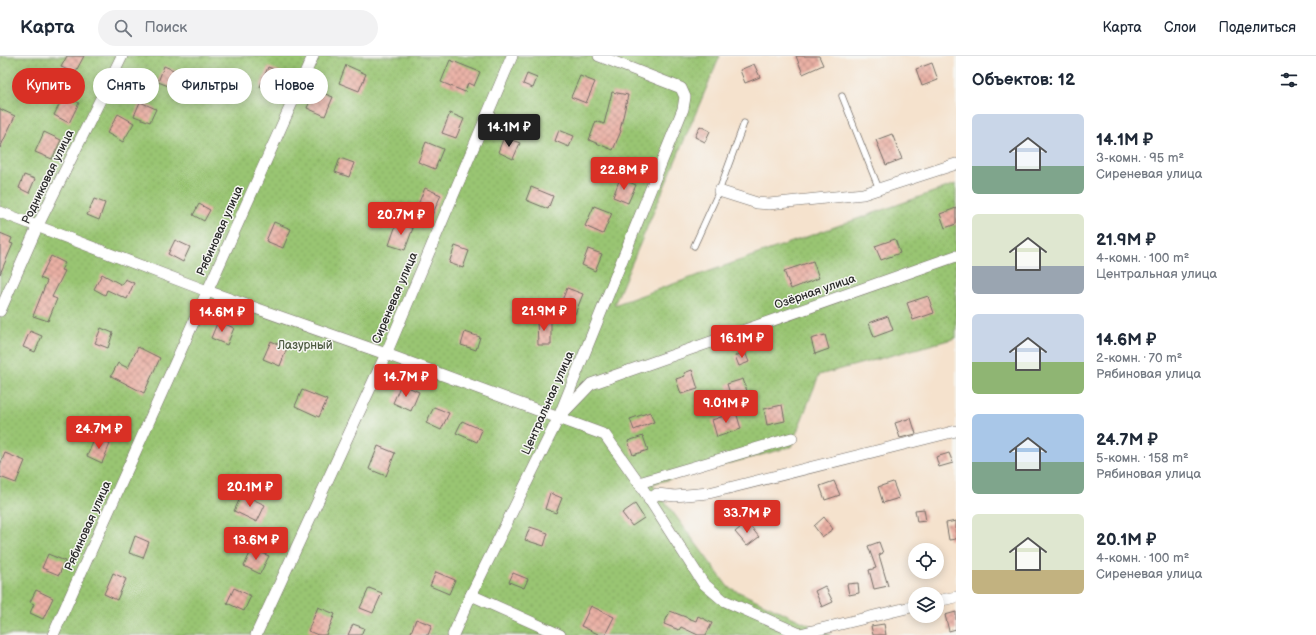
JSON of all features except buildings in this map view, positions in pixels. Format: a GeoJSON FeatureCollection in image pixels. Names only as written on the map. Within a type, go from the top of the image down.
{"type":"FeatureCollection","features":[{"type":"Feature","properties":{"kind":"street","name":"Родниковая улица"},"geometry":{"type":"LineString","coordinates":[[0,311],[38,225],[122,56]]}},
{"type":"Feature","properties":{"kind":"street","name":"Рябиновая улица"},"geometry":{"type":"LineString","coordinates":[[53,635],[312,56]]}},
{"type":"Feature","properties":{"kind":"street","name":"Сиреневая улица"},"geometry":{"type":"LineString","coordinates":[[256,635],[386,354],[512,56]]}},
{"type":"Feature","properties":{"kind":"street","name":"Центральная улица"},"geometry":{"type":"LineString","coordinates":[[453,635],[471,595],[558,419],[684,110],[685,97],[681,88],[599,56]]}},
{"type":"Feature","properties":{"kind":"street"},"geometry":{"type":"LineString","coordinates":[[719,191],[757,203],[769,204],[863,194],[956,164]]}},
{"type":"Feature","properties":{"kind":"street"},"geometry":{"type":"LineString","coordinates":[[0,212],[38,225],[207,291],[386,354],[604,435],[639,483],[703,583],[723,600],[801,635],[908,608]]}},
{"type":"Feature","properties":{"kind":"street","name":"Озёрная улица"},"geometry":{"type":"LineString","coordinates":[[558,419],[592,384],[956,256]]}},
{"type":"Feature","properties":{"kind":"street"},"geometry":{"type":"LineString","coordinates":[[649,500],[657,494],[675,496],[709,493],[956,431]]}},
{"type":"Feature","properties":{"kind":"street"},"geometry":{"type":"LineString","coordinates":[[639,483],[792,438]]}},
{"type":"Feature","properties":{"kind":"street"},"geometry":{"type":"LineString","coordinates":[[471,595],[560,635]]}},
{"type":"Feature","properties":{"kind":"street"},"geometry":{"type":"LineString","coordinates":[[944,599],[956,596]]}},
{"type":"Feature","properties":{"kind":"lane"},"geometry":{"type":"LineString","coordinates":[[842,96],[879,189]]}},
{"type":"Feature","properties":{"kind":"lane"},"geometry":{"type":"LineString","coordinates":[[694,246],[719,191],[744,122]]}},
{"type":"Feature","properties":{"kind":"green space","name":"Лазурный"},"geometry":{"type":"Polygon","coordinates":[[[0,56],[720,56],[614,305],[956,184],[956,338],[819,375],[791,447],[652,484],[728,587],[831,635],[0,635],[0,56]]]}}]}
